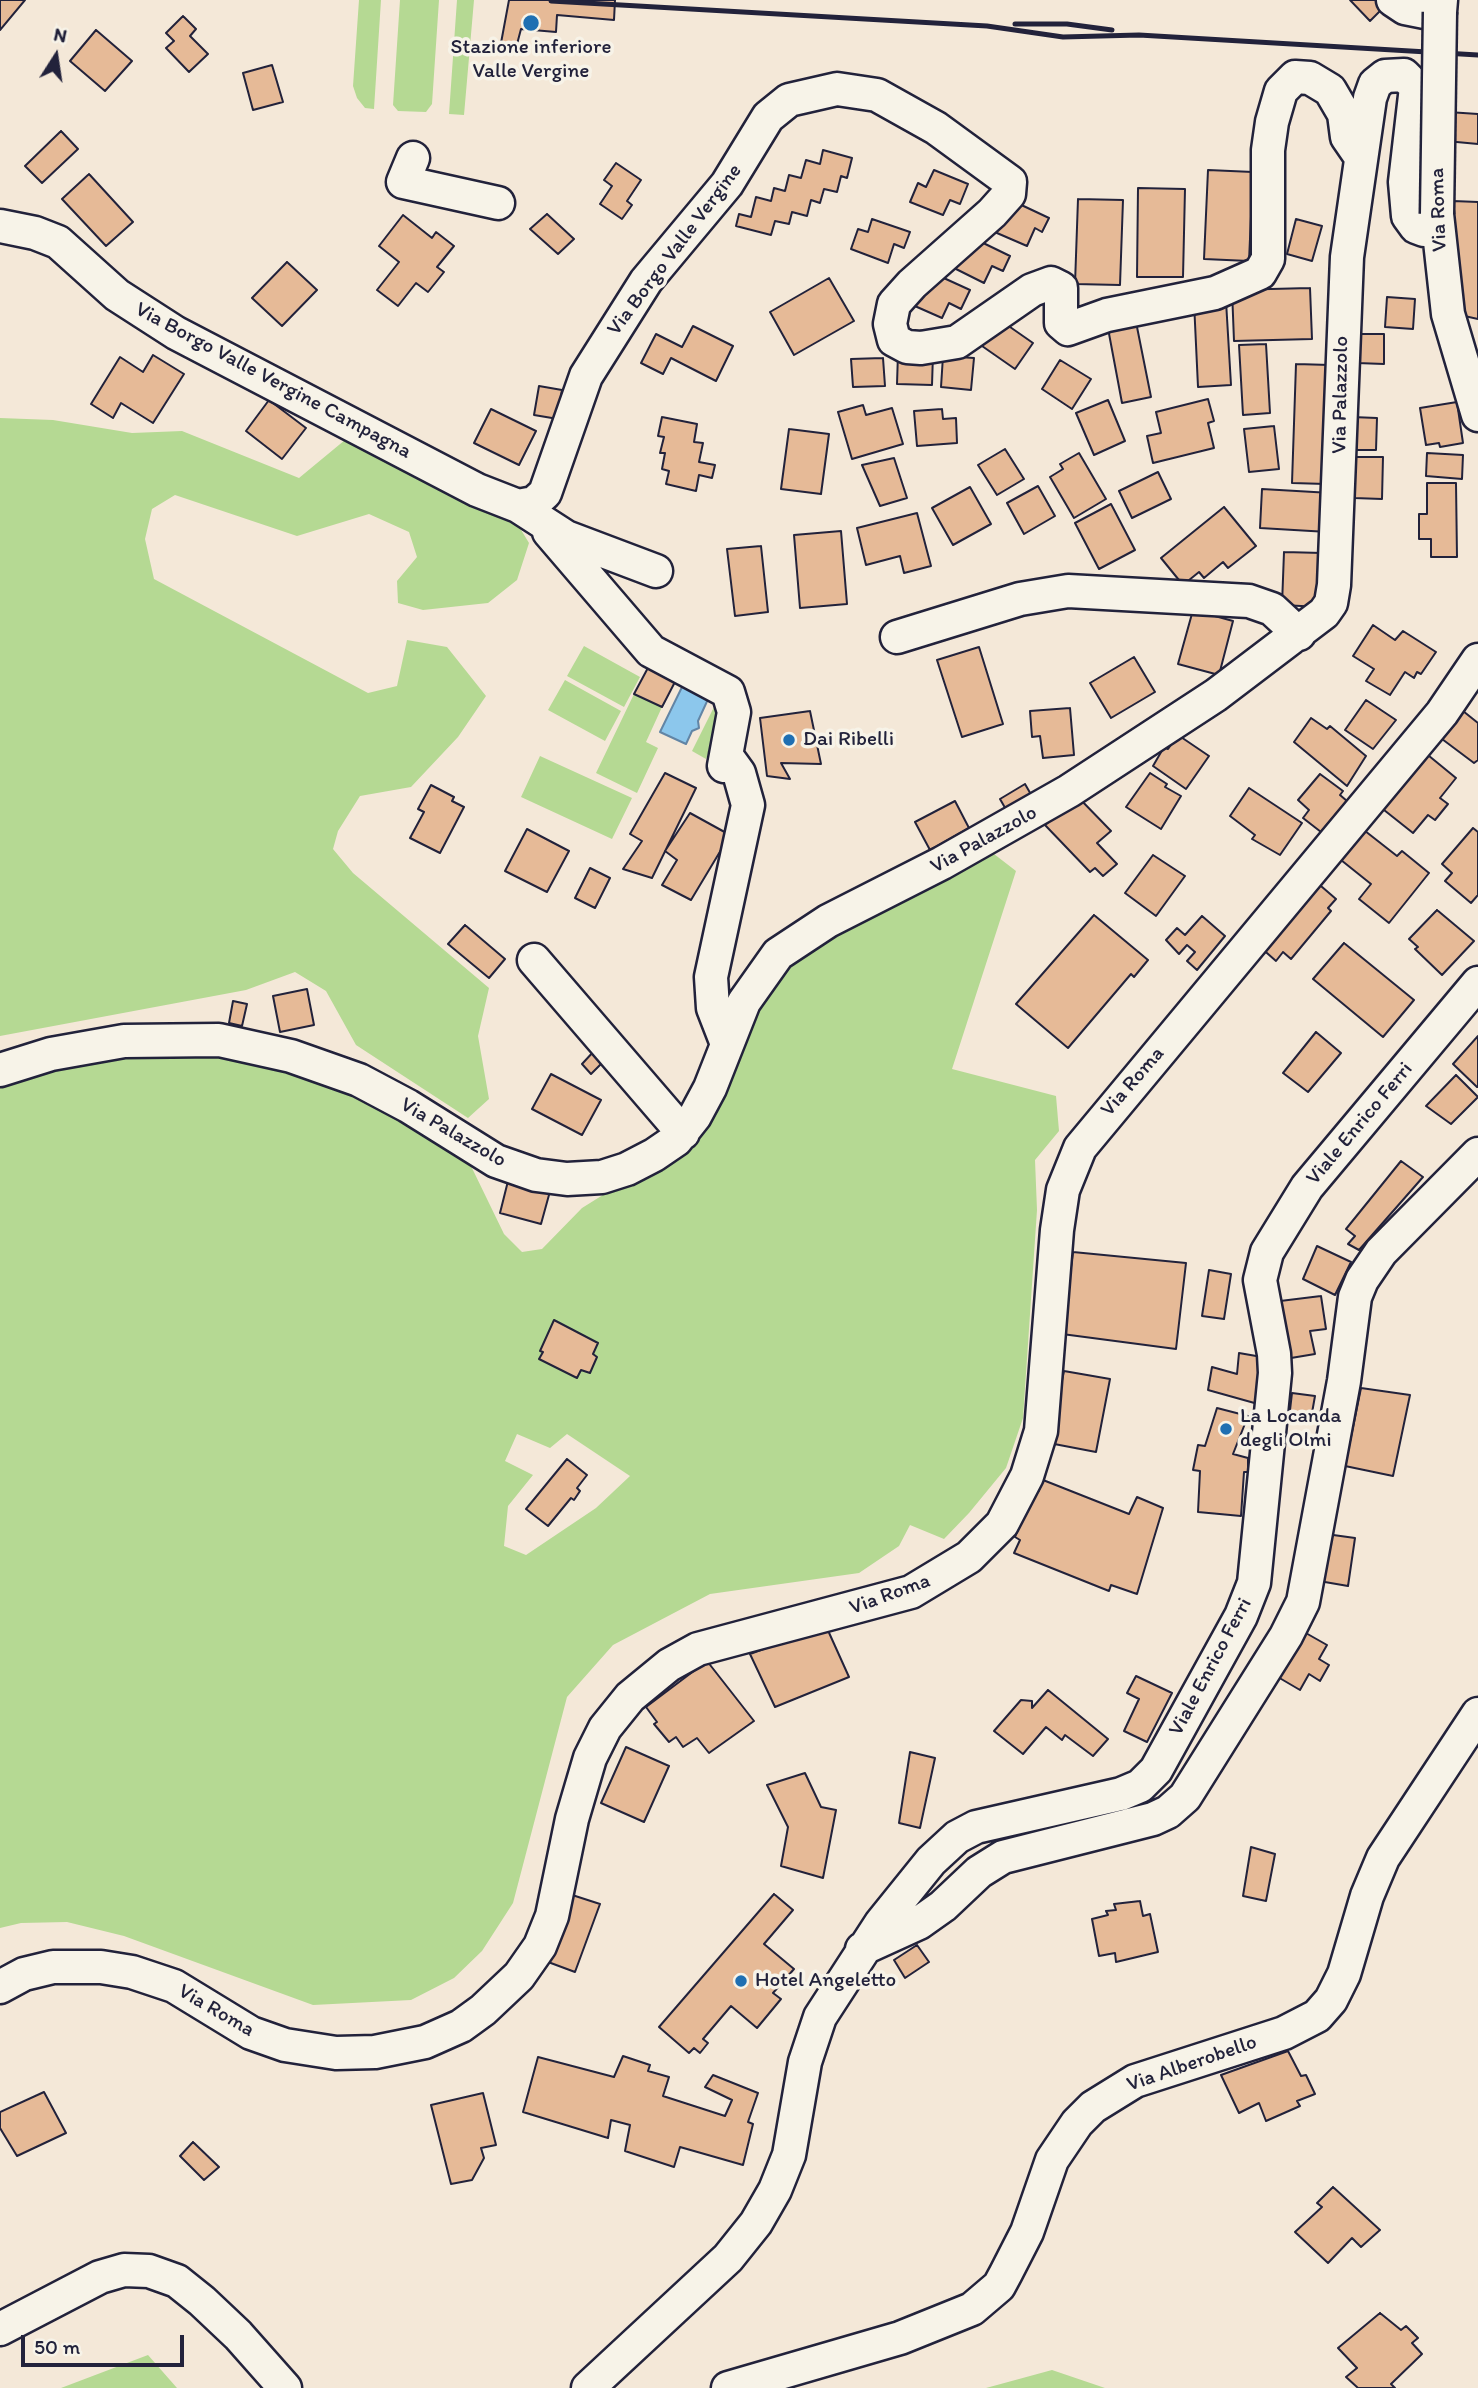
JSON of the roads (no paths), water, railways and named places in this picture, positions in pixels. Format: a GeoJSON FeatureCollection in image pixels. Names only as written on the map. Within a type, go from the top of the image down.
{"type":"FeatureCollection","features":[{"type":"Feature","properties":{"kind":"street"},"geometry":{"type":"LineString","coordinates":[[1393,0],[1411,10],[1441,6]]}},
{"type":"Feature","properties":{"kind":"street","name":"Via Roma"},"geometry":{"type":"LineString","coordinates":[[1441,6],[1437,214],[1446,304],[1478,415]]}},
{"type":"Feature","properties":{"kind":"street","name":"Via Palazzolo"},"geometry":{"type":"LineString","coordinates":[[0,1070],[58,1053],[124,1041],[191,1038],[234,1042],[290,1056],[346,1075],[408,1105],[496,1161],[557,1178],[593,1178],[627,1169],[661,1151],[683,1133],[705,1097],[751,990],[770,962],[787,946],[1050,802],[1216,695],[1324,614],[1333,596],[1340,475],[1343,295],[1359,156],[1375,84],[1392,74],[1409,78],[1416,87],[1405,182],[1406,211],[1416,227],[1424,230],[1432,225],[1437,214]]}},
{"type":"Feature","properties":{"kind":"street","name":"Via Borgo Valle Vergine"},"geometry":{"type":"LineString","coordinates":[[528,513],[545,493],[586,376],[646,281],[727,184],[768,117],[789,100],[837,89],[877,95],[936,128],[1010,182],[1009,194],[992,213],[912,284],[894,304],[890,324],[894,340],[907,347],[921,348],[957,342],[1032,290],[1051,283],[1060,288],[1060,323],[1068,329],[1107,315],[1215,292],[1260,272],[1268,260],[1268,150],[1272,122],[1281,91],[1288,81],[1295,77],[1318,81],[1330,90],[1341,107],[1347,137],[1359,156]]}},
{"type":"Feature","properties":{"kind":"street"},"geometry":{"type":"LineString","coordinates":[[404,180],[498,203]]}},
{"type":"Feature","properties":{"kind":"street","name":"Via Borgo Valle Vergine Campagna"},"geometry":{"type":"LineString","coordinates":[[0,226],[36,233],[58,242],[77,256],[105,286],[153,319],[477,490],[528,513],[580,543],[656,571]]}},
{"type":"Feature","properties":{"kind":"street"},"geometry":{"type":"LineString","coordinates":[[528,513],[651,651],[729,692],[734,712],[725,760],[740,773],[748,805],[711,977],[713,1008],[727,1044]]}},
{"type":"Feature","properties":{"kind":"street"},"geometry":{"type":"LineString","coordinates":[[897,637],[1020,599],[1068,591],[1249,601],[1272,609],[1299,634]]}},
{"type":"Feature","properties":{"kind":"street","name":"Via Roma"},"geometry":{"type":"LineString","coordinates":[[0,1987],[24,1974],[53,1967],[92,1966],[132,1972],[174,1986],[233,2025],[251,2033],[293,2047],[336,2053],[375,2052],[425,2042],[461,2026],[489,2004],[528,1966],[540,1946],[555,1905],[574,1812],[590,1758],[605,1728],[630,1697],[668,1665],[698,1649],[911,1592],[969,1557],[1002,1524],[1027,1476],[1041,1431],[1057,1230],[1063,1191],[1080,1148],[1442,713],[1478,660]]}},
{"type":"Feature","properties":{"kind":"street"},"geometry":{"type":"LineString","coordinates":[[534,960],[683,1133]]}},
{"type":"Feature","properties":{"kind":"street","name":"Viale Enrico Ferri"},"geometry":{"type":"LineString","coordinates":[[588,2388],[728,2258],[763,2212],[789,2155],[805,2062],[816,2025],[862,1949],[915,1879],[957,1837],[986,1824],[1121,1794],[1140,1786],[1156,1770],[1241,1616],[1254,1583],[1275,1364],[1260,1288],[1260,1273],[1267,1252],[1307,1187],[1478,983]]}},
{"type":"Feature","properties":{"kind":"street"},"geometry":{"type":"LineString","coordinates":[[862,1949],[919,1923],[943,1906],[979,1872],[1003,1857],[1153,1819],[1168,1812],[1185,1797],[1286,1636],[1303,1602],[1358,1288],[1381,1252],[1478,1154]]}},
{"type":"Feature","properties":{"kind":"street","name":"Via Alberobello"},"geometry":{"type":"LineString","coordinates":[[727,2388],[900,2338],[972,2309],[1002,2279],[1027,2232],[1052,2160],[1077,2123],[1093,2106],[1135,2081],[1284,2033],[1317,2016],[1331,2000],[1344,1974],[1367,1896],[1383,1858],[1478,1714]]}},
{"type":"Feature","properties":{"kind":"street"},"geometry":{"type":"LineString","coordinates":[[0,2329],[100,2277],[124,2270],[149,2271],[177,2281],[202,2301],[238,2335],[285,2388]]}},
{"type":"Feature","properties":{"kind":"water"},"geometry":{"type":"Polygon","coordinates":[[[684,683],[709,697],[698,721],[699,728],[692,731],[686,744],[660,732],[684,683]]]}},
{"type":"Feature","properties":{"kind":"railway"},"geometry":{"type":"LineString","coordinates":[[551,1],[987,26],[1063,37],[1139,35],[1478,55]]}},
{"type":"Feature","properties":{"kind":"railway"},"geometry":{"type":"LineString","coordinates":[[1015,24],[1067,24],[1112,30]]}},
{"type":"Feature","properties":{"kind":"place","name":"Stazione inferiore Valle Vergine"},"geometry":{"type":"Point","coordinates":[531,23]}},
{"type":"Feature","properties":{"kind":"place","name":"Dai Ribelli"},"geometry":{"type":"Point","coordinates":[789,740]}},
{"type":"Feature","properties":{"kind":"place","name":"La Locanda degli Olmi"},"geometry":{"type":"Point","coordinates":[1226,1429]}},
{"type":"Feature","properties":{"kind":"place","name":"Hotel Angeletto"},"geometry":{"type":"Point","coordinates":[741,1981]}}]}
